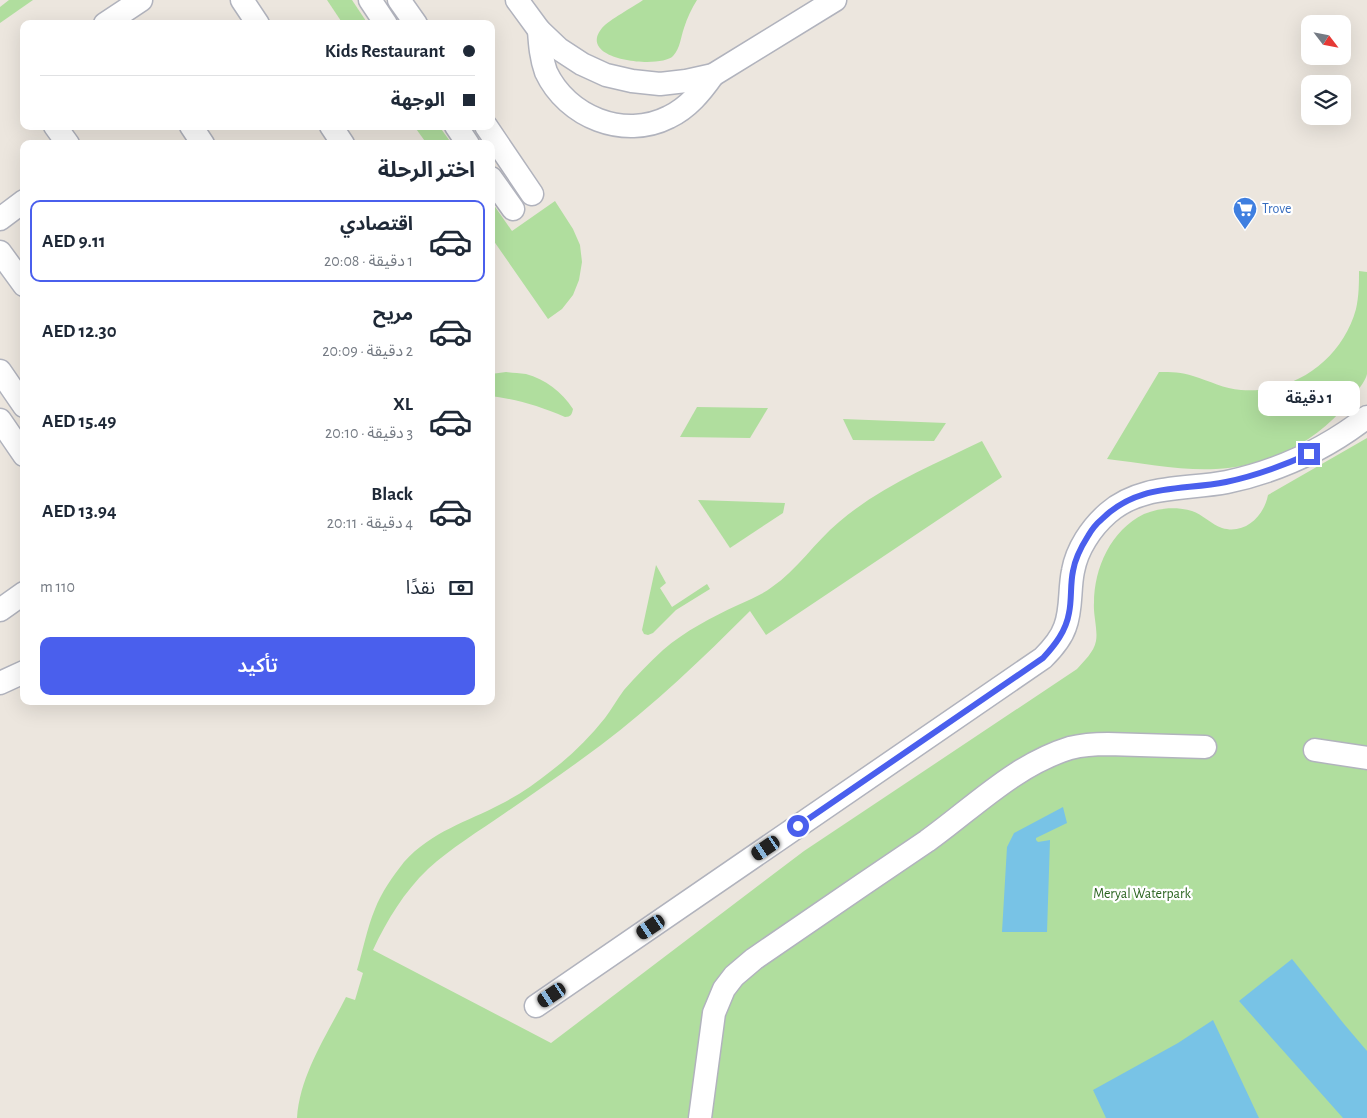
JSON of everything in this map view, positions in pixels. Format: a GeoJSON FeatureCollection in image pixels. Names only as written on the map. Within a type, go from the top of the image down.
{"type":"FeatureCollection","features":[{"type":"Feature","properties":{"kind":"lane"},"geometry":{"type":"LineString","coordinates":[[116,20],[141,0]]}},
{"type":"Feature","properties":{"kind":"lane"},"geometry":{"type":"LineString","coordinates":[[242,0],[255,20]]}},
{"type":"Feature","properties":{"kind":"lane"},"geometry":{"type":"LineString","coordinates":[[370,0],[383,20]]}},
{"type":"Feature","properties":{"kind":"lane"},"geometry":{"type":"LineString","coordinates":[[399,0],[413,20]]}},
{"type":"Feature","properties":{"kind":"lane"},"geometry":{"type":"LineString","coordinates":[[517,0],[539,30],[559,49],[582,64],[606,75],[632,81],[660,84],[713,75],[835,0]]}},
{"type":"Feature","properties":{"kind":"lane"},"geometry":{"type":"LineString","coordinates":[[539,30],[540,51],[546,72],[557,90],[571,104],[588,116],[608,124],[642,125],[669,118],[687,106],[702,91],[713,75]]}},
{"type":"Feature","properties":{"kind":"lane"},"geometry":{"type":"LineString","coordinates":[[489,130],[532,194]]}},
{"type":"Feature","properties":{"kind":"lane"},"geometry":{"type":"LineString","coordinates":[[495,184],[513,209]]}},
{"type":"Feature","properties":{"kind":"lane"},"geometry":{"type":"LineString","coordinates":[[0,219],[20,204]]}},
{"type":"Feature","properties":{"kind":"lane"},"geometry":{"type":"LineString","coordinates":[[0,252],[20,280]]}},
{"type":"Feature","properties":{"kind":"lane"},"geometry":{"type":"LineString","coordinates":[[0,371],[20,400]]}},
{"type":"Feature","properties":{"kind":"lane"},"geometry":{"type":"LineString","coordinates":[[536,1006],[1043,658],[1055,645],[1064,629],[1070,612],[1073,570],[1080,549],[1092,529],[1108,512],[1127,500],[1150,492],[1225,482],[1282,466],[1335,440],[1367,417]]}},
{"type":"Feature","properties":{"kind":"lane"},"geometry":{"type":"LineString","coordinates":[[0,420],[20,449]]}},
{"type":"Feature","properties":{"kind":"lane"},"geometry":{"type":"LineString","coordinates":[[0,610],[20,596]]}},
{"type":"Feature","properties":{"kind":"lane"},"geometry":{"type":"LineString","coordinates":[[0,682],[20,674]]}},
{"type":"Feature","properties":{"kind":"lane"},"geometry":{"type":"LineString","coordinates":[[700,1118],[714,1014],[720,997],[734,976],[754,959],[930,839],[1017,773],[1035,762],[1072,748],[1092,744],[1137,744],[1205,748]]}},
{"type":"Feature","properties":{"kind":"lane"},"geometry":{"type":"LineString","coordinates":[[1315,750],[1367,758]]}},
{"type":"Feature","properties":{"kind":"green space"},"geometry":{"type":"Polygon","coordinates":[[[9,0],[33,0],[0,23],[0,7],[9,0]]]}},
{"type":"Feature","properties":{"kind":"green space"},"geometry":{"type":"Polygon","coordinates":[[[327,0],[352,0],[365,20],[340,20],[327,0]]]}},
{"type":"Feature","properties":{"kind":"green space"},"geometry":{"type":"Polygon","coordinates":[[[643,0],[697,0],[688,17],[675,53],[665,60],[653,62],[638,62],[609,55],[600,48],[597,39],[602,28],[615,17],[643,0]]]}},
{"type":"Feature","properties":{"kind":"green space"},"geometry":{"type":"Polygon","coordinates":[[[417,130],[442,130],[449,140],[424,140],[417,130]]]}},
{"type":"Feature","properties":{"kind":"green space"},"geometry":{"type":"Polygon","coordinates":[[[555,201],[573,229],[580,245],[582,262],[579,280],[573,295],[562,309],[548,319],[495,243],[495,207],[512,231],[555,201]]]}},
{"type":"Feature","properties":{"kind":"green space"},"geometry":{"type":"Polygon","coordinates":[[[1359,271],[1367,272],[1366,378],[1341,411],[1315,435],[1268,459],[1234,467],[1189,469],[1107,459],[1159,372],[1185,374],[1235,389],[1261,390],[1297,380],[1313,370],[1340,344],[1349,327],[1357,304],[1359,271]]]}},
{"type":"Feature","properties":{"kind":"green space"},"geometry":{"type":"Polygon","coordinates":[[[506,372],[526,374],[546,383],[569,403],[573,409],[571,415],[565,417],[529,404],[495,397],[495,373],[506,372]]]}},
{"type":"Feature","properties":{"kind":"green space"},"geometry":{"type":"Polygon","coordinates":[[[697,407],[768,408],[750,438],[680,437],[697,407]]]}},
{"type":"Feature","properties":{"kind":"green space"},"geometry":{"type":"Polygon","coordinates":[[[843,419],[946,423],[934,441],[853,440],[843,419]]]}},
{"type":"Feature","properties":{"kind":"green space","name":"Meryal Waterpark"},"geometry":{"type":"Polygon","coordinates":[[[1367,438],[1367,1118],[297,1118],[303,1086],[316,1055],[346,997],[355,1000],[363,973],[357,970],[378,903],[404,862],[426,842],[527,789],[566,759],[605,718],[624,690],[663,650],[680,637],[718,614],[768,590],[790,572],[839,522],[872,498],[908,477],[982,441],[1002,477],[766,635],[750,611],[678,681],[621,730],[428,869],[411,887],[397,907],[373,950],[551,1043],[804,851],[1077,669],[1091,653],[1096,641],[1095,590],[1101,564],[1114,540],[1132,521],[1155,510],[1167,508],[1186,509],[1196,512],[1222,528],[1238,529],[1246,526],[1258,517],[1268,495],[1367,438]]]}},
{"type":"Feature","properties":{"kind":"green space"},"geometry":{"type":"Polygon","coordinates":[[[698,500],[785,503],[783,513],[730,548],[698,500]]]}},
{"type":"Feature","properties":{"kind":"green space"},"geometry":{"type":"Polygon","coordinates":[[[656,565],[666,583],[660,588],[672,607],[707,584],[710,589],[676,610],[653,633],[648,635],[644,634],[642,630],[656,565]]]}},
{"type":"Feature","properties":{"kind":"water"},"geometry":{"type":"Polygon","coordinates":[[[1063,807],[1067,823],[1036,838],[1038,842],[1050,840],[1047,932],[1002,932],[1007,847],[1014,833],[1063,807]]]}},
{"type":"Feature","properties":{"kind":"water"},"geometry":{"type":"Polygon","coordinates":[[[1292,959],[1367,1051],[1367,1118],[1343,1118],[1239,1001],[1292,959]]]}},
{"type":"Feature","properties":{"kind":"water"},"geometry":{"type":"Polygon","coordinates":[[[1213,1020],[1259,1118],[1106,1118],[1093,1090],[1178,1043],[1213,1020]]]}},
{"type":"Feature","properties":{"kind":"place","name":"Trove"},"geometry":{"type":"Point","coordinates":[1245,230]}},
{"type":"Feature","properties":{"kind":"route"},"geometry":{"type":"LineString","coordinates":[[798,826],[1043,658],[1055,645],[1064,629],[1070,612],[1073,570],[1080,549],[1092,529],[1108,512],[1127,500],[1150,492],[1225,482],[1282,466],[1309,454]]}}]}
